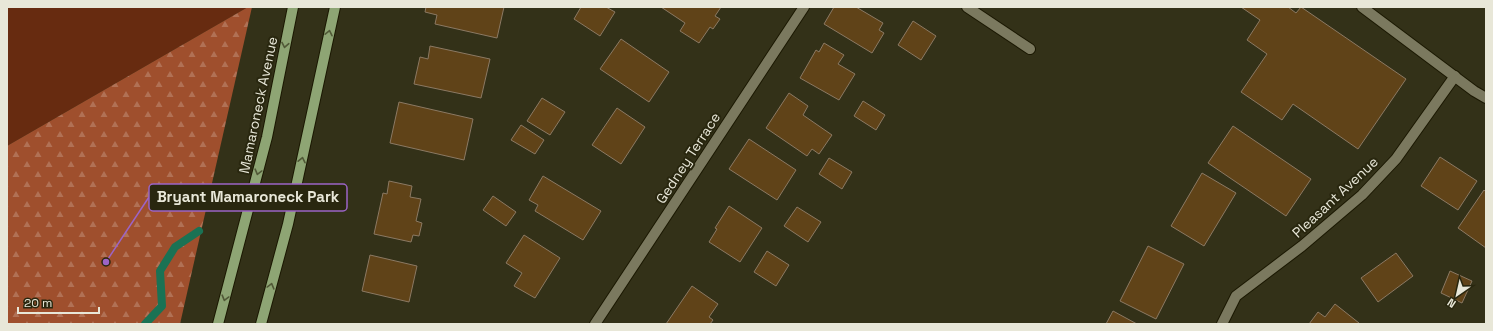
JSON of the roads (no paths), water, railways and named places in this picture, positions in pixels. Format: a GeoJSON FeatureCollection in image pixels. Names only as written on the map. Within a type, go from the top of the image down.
{"type":"FeatureCollection","features":[{"type":"Feature","properties":{"kind":"main road","name":"Mamaroneck Avenue"},"geometry":{"type":"LineString","coordinates":[[218,324],[267,137],[292,7]]}},
{"type":"Feature","properties":{"kind":"main road"},"geometry":{"type":"LineString","coordinates":[[261,324],[288,224],[335,7]]}},
{"type":"Feature","properties":{"kind":"street","name":"Gedney Terrace"},"geometry":{"type":"LineString","coordinates":[[595,324],[804,7]]}},
{"type":"Feature","properties":{"kind":"street"},"geometry":{"type":"LineString","coordinates":[[967,7],[1030,49]]}},
{"type":"Feature","properties":{"kind":"street"},"geometry":{"type":"LineString","coordinates":[[1362,7],[1486,98]]}},
{"type":"Feature","properties":{"kind":"street","name":"Pleasant Avenue"},"geometry":{"type":"LineString","coordinates":[[1222,324],[1236,296],[1326,226],[1362,195],[1396,159],[1455,76]]}},
{"type":"Feature","properties":{"kind":"waterway"},"geometry":{"type":"LineString","coordinates":[[145,324],[162,306],[160,271],[175,247],[199,231]]}},
{"type":"Feature","properties":{"kind":"place","name":"Bryant Mamaroneck Park"},"geometry":{"type":"Point","coordinates":[106,262]}}]}
